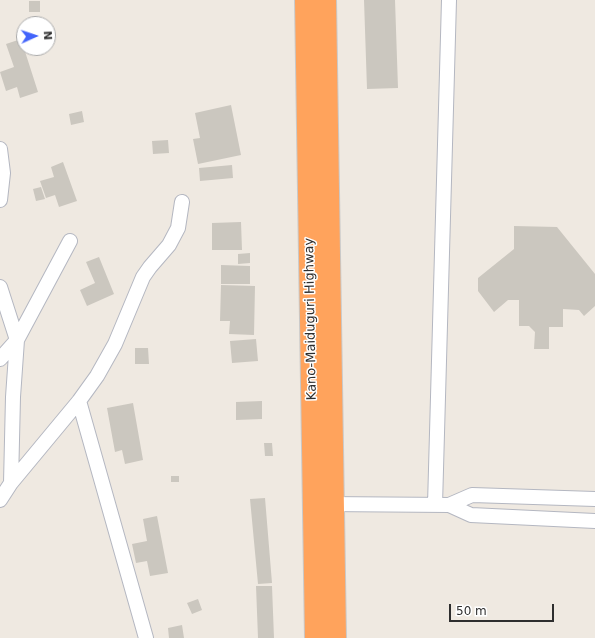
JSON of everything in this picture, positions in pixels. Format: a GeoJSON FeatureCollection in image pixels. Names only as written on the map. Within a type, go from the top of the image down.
{"type":"FeatureCollection","features":[{"type":"Feature","properties":{"kind":"highway","name":"Kano-Maiduguri Highway"},"geometry":{"type":"LineString","coordinates":[[306,0],[324,504],[335,638]]}},
{"type":"Feature","properties":{"kind":"highway","name":"Kano-Maiduguri Highway"},"geometry":{"type":"LineString","coordinates":[[316,638],[324,504],[326,0]]}},
{"type":"Feature","properties":{"kind":"street"},"geometry":{"type":"LineString","coordinates":[[442,505],[449,0]]}},
{"type":"Feature","properties":{"kind":"street"},"geometry":{"type":"LineString","coordinates":[[0,149],[3,173],[0,200]]}},
{"type":"Feature","properties":{"kind":"street"},"geometry":{"type":"LineString","coordinates":[[0,500],[11,483],[79,401],[97,376],[115,344],[143,278],[150,267],[169,245],[178,228],[182,202]]}},
{"type":"Feature","properties":{"kind":"street"},"geometry":{"type":"LineString","coordinates":[[0,359],[17,340],[70,241]]}},
{"type":"Feature","properties":{"kind":"street"},"geometry":{"type":"LineString","coordinates":[[0,287],[17,340],[13,397],[11,483]]}},
{"type":"Feature","properties":{"kind":"street"},"geometry":{"type":"LineString","coordinates":[[79,401],[146,638]]}},
{"type":"Feature","properties":{"kind":"street"},"geometry":{"type":"LineString","coordinates":[[324,504],[442,505],[472,495],[595,499]]}},
{"type":"Feature","properties":{"kind":"street"},"geometry":{"type":"LineString","coordinates":[[442,505],[470,515],[595,521]]}},
{"type":"Feature","properties":{"kind":"building"},"geometry":{"type":"Polygon","coordinates":[[[364,0],[395,0],[398,88],[367,89],[364,0]]]}},
{"type":"Feature","properties":{"kind":"building"},"geometry":{"type":"Polygon","coordinates":[[[29,1],[40,1],[40,12],[29,12],[29,1]]]}},
{"type":"Feature","properties":{"kind":"building"},"geometry":{"type":"Polygon","coordinates":[[[16,41],[16,56],[26,56],[38,92],[20,98],[17,87],[6,91],[0,72],[14,67],[6,44],[16,41]]]}},
{"type":"Feature","properties":{"kind":"building"},"geometry":{"type":"Polygon","coordinates":[[[231,105],[241,155],[198,164],[193,139],[200,138],[195,113],[231,105]]]}},
{"type":"Feature","properties":{"kind":"building"},"geometry":{"type":"Polygon","coordinates":[[[82,111],[84,122],[71,125],[69,114],[82,111]]]}},
{"type":"Feature","properties":{"kind":"building"},"geometry":{"type":"Polygon","coordinates":[[[168,140],[169,153],[153,154],[152,141],[168,140]]]}},
{"type":"Feature","properties":{"kind":"building"},"geometry":{"type":"Polygon","coordinates":[[[63,162],[77,201],[59,207],[55,195],[46,198],[40,181],[54,177],[51,167],[63,162]]]}},
{"type":"Feature","properties":{"kind":"building"},"geometry":{"type":"Polygon","coordinates":[[[232,165],[233,178],[200,181],[199,168],[232,165]]]}},
{"type":"Feature","properties":{"kind":"building"},"geometry":{"type":"Polygon","coordinates":[[[41,187],[45,199],[36,201],[33,189],[41,187]]]}},
{"type":"Feature","properties":{"kind":"building"},"geometry":{"type":"Polygon","coordinates":[[[241,222],[242,250],[212,250],[212,223],[241,222]]]}},
{"type":"Feature","properties":{"kind":"building"},"geometry":{"type":"Polygon","coordinates":[[[514,226],[557,227],[595,274],[595,306],[584,316],[579,310],[563,309],[563,327],[549,327],[549,349],[534,349],[535,332],[529,326],[519,326],[519,300],[508,300],[494,312],[478,291],[478,278],[514,249],[514,226]]]}},
{"type":"Feature","properties":{"kind":"building"},"geometry":{"type":"Polygon","coordinates":[[[250,253],[250,263],[238,264],[238,254],[250,253]]]}},
{"type":"Feature","properties":{"kind":"building"},"geometry":{"type":"Polygon","coordinates":[[[99,257],[114,294],[87,306],[80,290],[95,283],[86,262],[99,257]]]}},
{"type":"Feature","properties":{"kind":"building"},"geometry":{"type":"Polygon","coordinates":[[[221,265],[250,266],[250,284],[221,284],[221,265]]]}},
{"type":"Feature","properties":{"kind":"building"},"geometry":{"type":"Polygon","coordinates":[[[221,285],[255,286],[254,335],[229,334],[230,321],[220,321],[221,285]]]}},
{"type":"Feature","properties":{"kind":"building"},"geometry":{"type":"Polygon","coordinates":[[[256,339],[258,361],[232,363],[230,341],[256,339]]]}},
{"type":"Feature","properties":{"kind":"building"},"geometry":{"type":"Polygon","coordinates":[[[135,348],[148,348],[149,364],[135,364],[135,348]]]}},
{"type":"Feature","properties":{"kind":"building"},"geometry":{"type":"Polygon","coordinates":[[[262,401],[262,419],[236,420],[236,402],[262,401]]]}},
{"type":"Feature","properties":{"kind":"building"},"geometry":{"type":"Polygon","coordinates":[[[133,403],[143,460],[125,464],[122,450],[115,452],[107,408],[133,403]]]}},
{"type":"Feature","properties":{"kind":"building"},"geometry":{"type":"Polygon","coordinates":[[[264,443],[272,443],[273,456],[265,456],[264,443]]]}},
{"type":"Feature","properties":{"kind":"building"},"geometry":{"type":"Polygon","coordinates":[[[171,476],[179,476],[179,482],[171,482],[171,476]]]}},
{"type":"Feature","properties":{"kind":"building"},"geometry":{"type":"Polygon","coordinates":[[[265,498],[272,583],[258,584],[250,499],[265,498]]]}},
{"type":"Feature","properties":{"kind":"building"},"geometry":{"type":"Polygon","coordinates":[[[157,516],[168,573],[150,576],[147,561],[136,563],[132,544],[147,541],[143,519],[157,516]]]}},
{"type":"Feature","properties":{"kind":"building"},"geometry":{"type":"Polygon","coordinates":[[[256,586],[272,586],[274,638],[258,638],[256,586]]]}},
{"type":"Feature","properties":{"kind":"building"},"geometry":{"type":"Polygon","coordinates":[[[198,599],[202,610],[192,614],[187,603],[198,599]]]}},
{"type":"Feature","properties":{"kind":"building"},"geometry":{"type":"Polygon","coordinates":[[[182,625],[184,638],[169,638],[168,628],[182,625]]]}}]}
